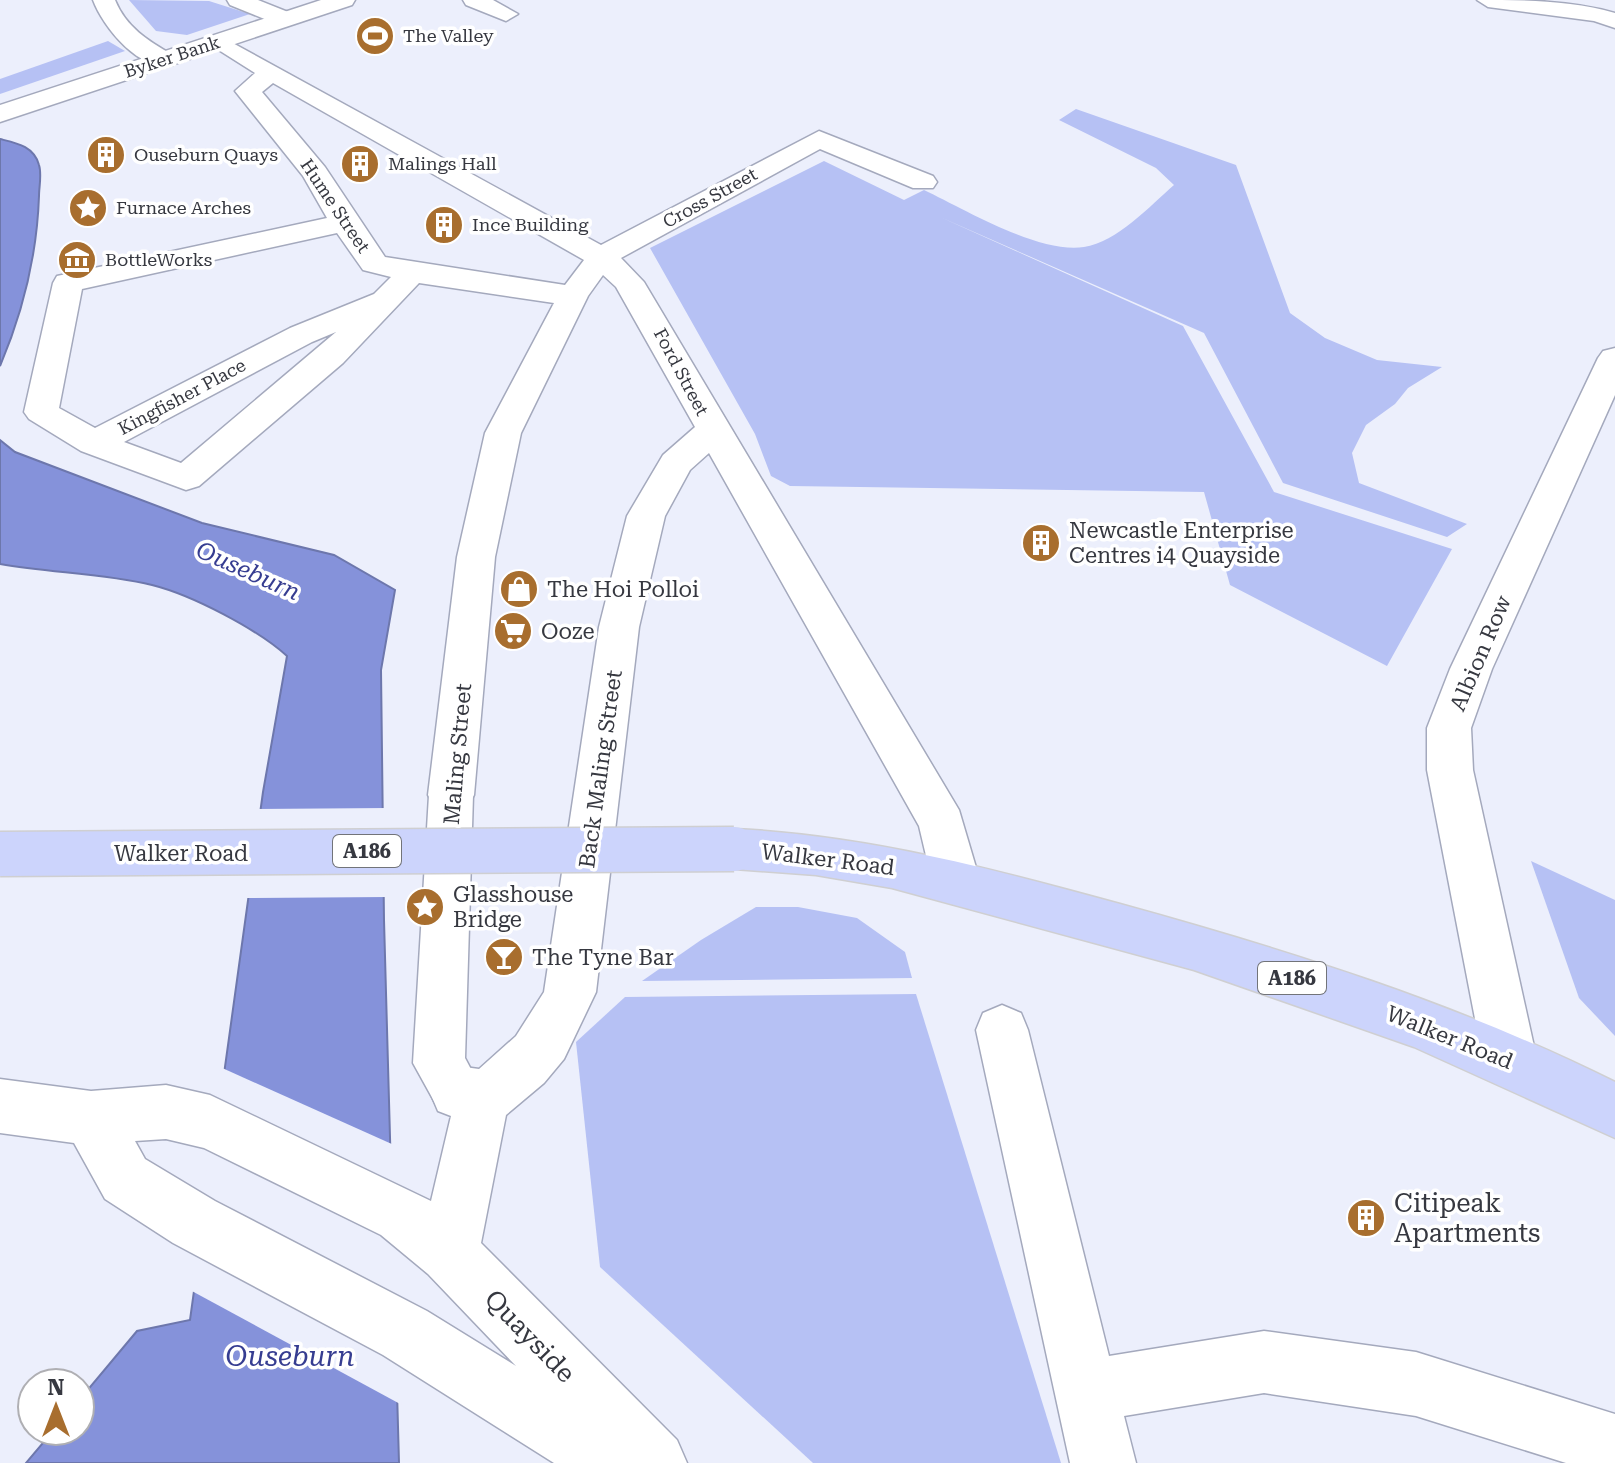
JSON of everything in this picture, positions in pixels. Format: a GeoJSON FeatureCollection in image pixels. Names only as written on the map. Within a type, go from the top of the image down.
{"type":"FeatureCollection","features":[{"type":"Feature","properties":{"kind":"main road","name":"Walker Road"},"geometry":{"type":"LineString","coordinates":[[0,854],[734,849],[849,857],[956,881],[1106,921],[1291,978],[1510,1060],[1615,1111]]}},
{"type":"Feature","properties":{"kind":"street"},"geometry":{"type":"LineString","coordinates":[[104,0],[107,11],[121,29],[146,50],[164,60]]}},
{"type":"Feature","properties":{"kind":"street"},"geometry":{"type":"LineString","coordinates":[[238,0],[285,19]]}},
{"type":"Feature","properties":{"kind":"street","name":"Byker Bank"},"geometry":{"type":"LineString","coordinates":[[0,114],[344,0]]}},
{"type":"Feature","properties":{"kind":"street"},"geometry":{"type":"LineString","coordinates":[[474,0],[506,14]]}},
{"type":"Feature","properties":{"kind":"street"},"geometry":{"type":"LineString","coordinates":[[1488,0],[1598,15],[1615,21]]}},
{"type":"Feature","properties":{"kind":"street","name":"Ford Street"},"geometry":{"type":"LineString","coordinates":[[218,42],[601,257],[629,282],[712,431],[864,684],[942,824],[956,881]]}},
{"type":"Feature","properties":{"kind":"street","name":"Hume Street"},"geometry":{"type":"LineString","coordinates":[[272,72],[248,91],[315,173],[344,223],[374,264],[412,273],[573,296]]}},
{"type":"Feature","properties":{"kind":"street","name":"Cross Street"},"geometry":{"type":"LineString","coordinates":[[601,257],[819,139],[923,182]]}},
{"type":"Feature","properties":{"kind":"street"},"geometry":{"type":"LineString","coordinates":[[94,443],[41,412],[68,283],[344,223]]}},
{"type":"Feature","properties":{"kind":"street","name":"Maling Street"},"geometry":{"type":"LineString","coordinates":[[470,1096],[439,1063],[451,795],[476,557],[503,433],[573,296],[601,257]]}},
{"type":"Feature","properties":{"kind":"street","name":"Kingfisher Place"},"geometry":{"type":"LineString","coordinates":[[94,443],[186,478],[331,356],[412,273]]}},
{"type":"Feature","properties":{"kind":"street","name":"Kingfisher Place"},"geometry":{"type":"LineString","coordinates":[[94,443],[301,335],[383,301]]}},
{"type":"Feature","properties":{"kind":"street","name":"Albion Row"},"geometry":{"type":"LineString","coordinates":[[1510,1060],[1450,770],[1449,728],[1471,669],[1615,358]]}},
{"type":"Feature","properties":{"kind":"street","name":"Back Maling Street"},"geometry":{"type":"LineString","coordinates":[[470,1096],[519,1073],[554,1032],[570,992],[619,627],[646,516],[676,463],[712,431]]}},
{"type":"Feature","properties":{"kind":"street"},"geometry":{"type":"LineString","coordinates":[[1002,1030],[1103,1463]]}},
{"type":"Feature","properties":{"kind":"street"},"geometry":{"type":"LineString","coordinates":[[449,1253],[472,1163],[470,1096]]}},
{"type":"Feature","properties":{"kind":"street"},"geometry":{"type":"LineString","coordinates":[[0,1106],[91,1118],[125,1179],[194,1222],[405,1333],[614,1463]]}},
{"type":"Feature","properties":{"kind":"street","name":"Quayside"},"geometry":{"type":"LineString","coordinates":[[91,1118],[166,1112],[210,1122],[402,1214],[449,1253],[654,1463]]}},
{"type":"Feature","properties":{"kind":"street"},"geometry":{"type":"LineString","coordinates":[[1086,1391],[1264,1362],[1416,1384],[1615,1446]]}},
{"type":"Feature","properties":{"kind":"shaded area"},"geometry":{"type":"Polygon","coordinates":[[[129,0],[209,1],[250,14],[187,35],[156,31],[129,0]]]}},
{"type":"Feature","properties":{"kind":"shaded area"},"geometry":{"type":"Polygon","coordinates":[[[108,41],[125,51],[0,94],[0,79],[108,41]]]}},
{"type":"Feature","properties":{"kind":"shaded area"},"geometry":{"type":"Polygon","coordinates":[[[1076,109],[1236,165],[1290,313],[1325,338],[1377,360],[1442,367],[1408,388],[1395,404],[1366,425],[1352,453],[1359,483],[1467,524],[1447,537],[1283,483],[1204,333],[940,217],[1183,326],[1274,492],[1452,549],[1387,666],[1230,585],[1204,492],[790,486],[771,476],[755,434],[650,248],[824,161],[904,200],[924,190],[1002,228],[1046,244],[1084,247],[1096,244],[1121,231],[1174,185],[1156,168],[1059,120],[1076,109]]]}},
{"type":"Feature","properties":{"kind":"shaded area"},"geometry":{"type":"Polygon","coordinates":[[[1531,861],[1615,900],[1615,1036],[1579,998],[1531,861]]]}},
{"type":"Feature","properties":{"kind":"shaded area"},"geometry":{"type":"Polygon","coordinates":[[[756,907],[798,907],[857,918],[905,952],[912,978],[642,981],[756,907]]]}},
{"type":"Feature","properties":{"kind":"shaded area"},"geometry":{"type":"Polygon","coordinates":[[[916,994],[1061,1463],[813,1463],[600,1267],[576,1042],[625,997],[916,994]]]}},
{"type":"Feature","properties":{"kind":"water"},"geometry":{"type":"Polygon","coordinates":[[[0,139],[24,146],[33,153],[40,176],[38,218],[27,282],[16,325],[0,366],[0,139]]]}},
{"type":"Feature","properties":{"kind":"water","name":"Ouseburn"},"geometry":{"type":"Polygon","coordinates":[[[0,440],[15,452],[202,523],[334,555],[395,590],[381,670],[384,920],[399,1463],[26,1463],[40,1447],[96,1447],[96,1380],[137,1331],[190,1320],[263,792],[287,656],[242,624],[168,590],[115,578],[0,564],[0,440]]]}},
{"type":"Feature","properties":{"kind":"pier"},"geometry":{"type":"Polygon","coordinates":[[[387,808],[388,897],[244,898],[256,809],[387,808]]]}},
{"type":"Feature","properties":{"kind":"pier"},"geometry":{"type":"Polygon","coordinates":[[[220,1067],[394,1145],[402,1405],[190,1290],[220,1067]]]}},
{"type":"Feature","properties":{"kind":"place","name":"The Valley"},"geometry":{"type":"Point","coordinates":[375,36]}},
{"type":"Feature","properties":{"kind":"place","name":"Ouseburn Quays"},"geometry":{"type":"Point","coordinates":[106,155]}},
{"type":"Feature","properties":{"kind":"place","name":"Malings Hall"},"geometry":{"type":"Point","coordinates":[360,164]}},
{"type":"Feature","properties":{"kind":"place","name":"Furnace Arches"},"geometry":{"type":"Point","coordinates":[88,208]}},
{"type":"Feature","properties":{"kind":"place","name":"Ince Building"},"geometry":{"type":"Point","coordinates":[444,225]}},
{"type":"Feature","properties":{"kind":"place","name":"BottleWorks"},"geometry":{"type":"Point","coordinates":[77,260]}},
{"type":"Feature","properties":{"kind":"place","name":"Newcastle Enterprise Centres i4 Quayside"},"geometry":{"type":"Point","coordinates":[1041,543]}},
{"type":"Feature","properties":{"kind":"place","name":"The Hoi Polloi"},"geometry":{"type":"Point","coordinates":[519,589]}},
{"type":"Feature","properties":{"kind":"place","name":"Ooze"},"geometry":{"type":"Point","coordinates":[513,631]}},
{"type":"Feature","properties":{"kind":"place","name":"Glasshouse Bridge"},"geometry":{"type":"Point","coordinates":[425,907]}},
{"type":"Feature","properties":{"kind":"place","name":"The Tyne Bar"},"geometry":{"type":"Point","coordinates":[504,957]}},
{"type":"Feature","properties":{"kind":"place","name":"Citipeak Apartments"},"geometry":{"type":"Point","coordinates":[1366,1218]}}]}
